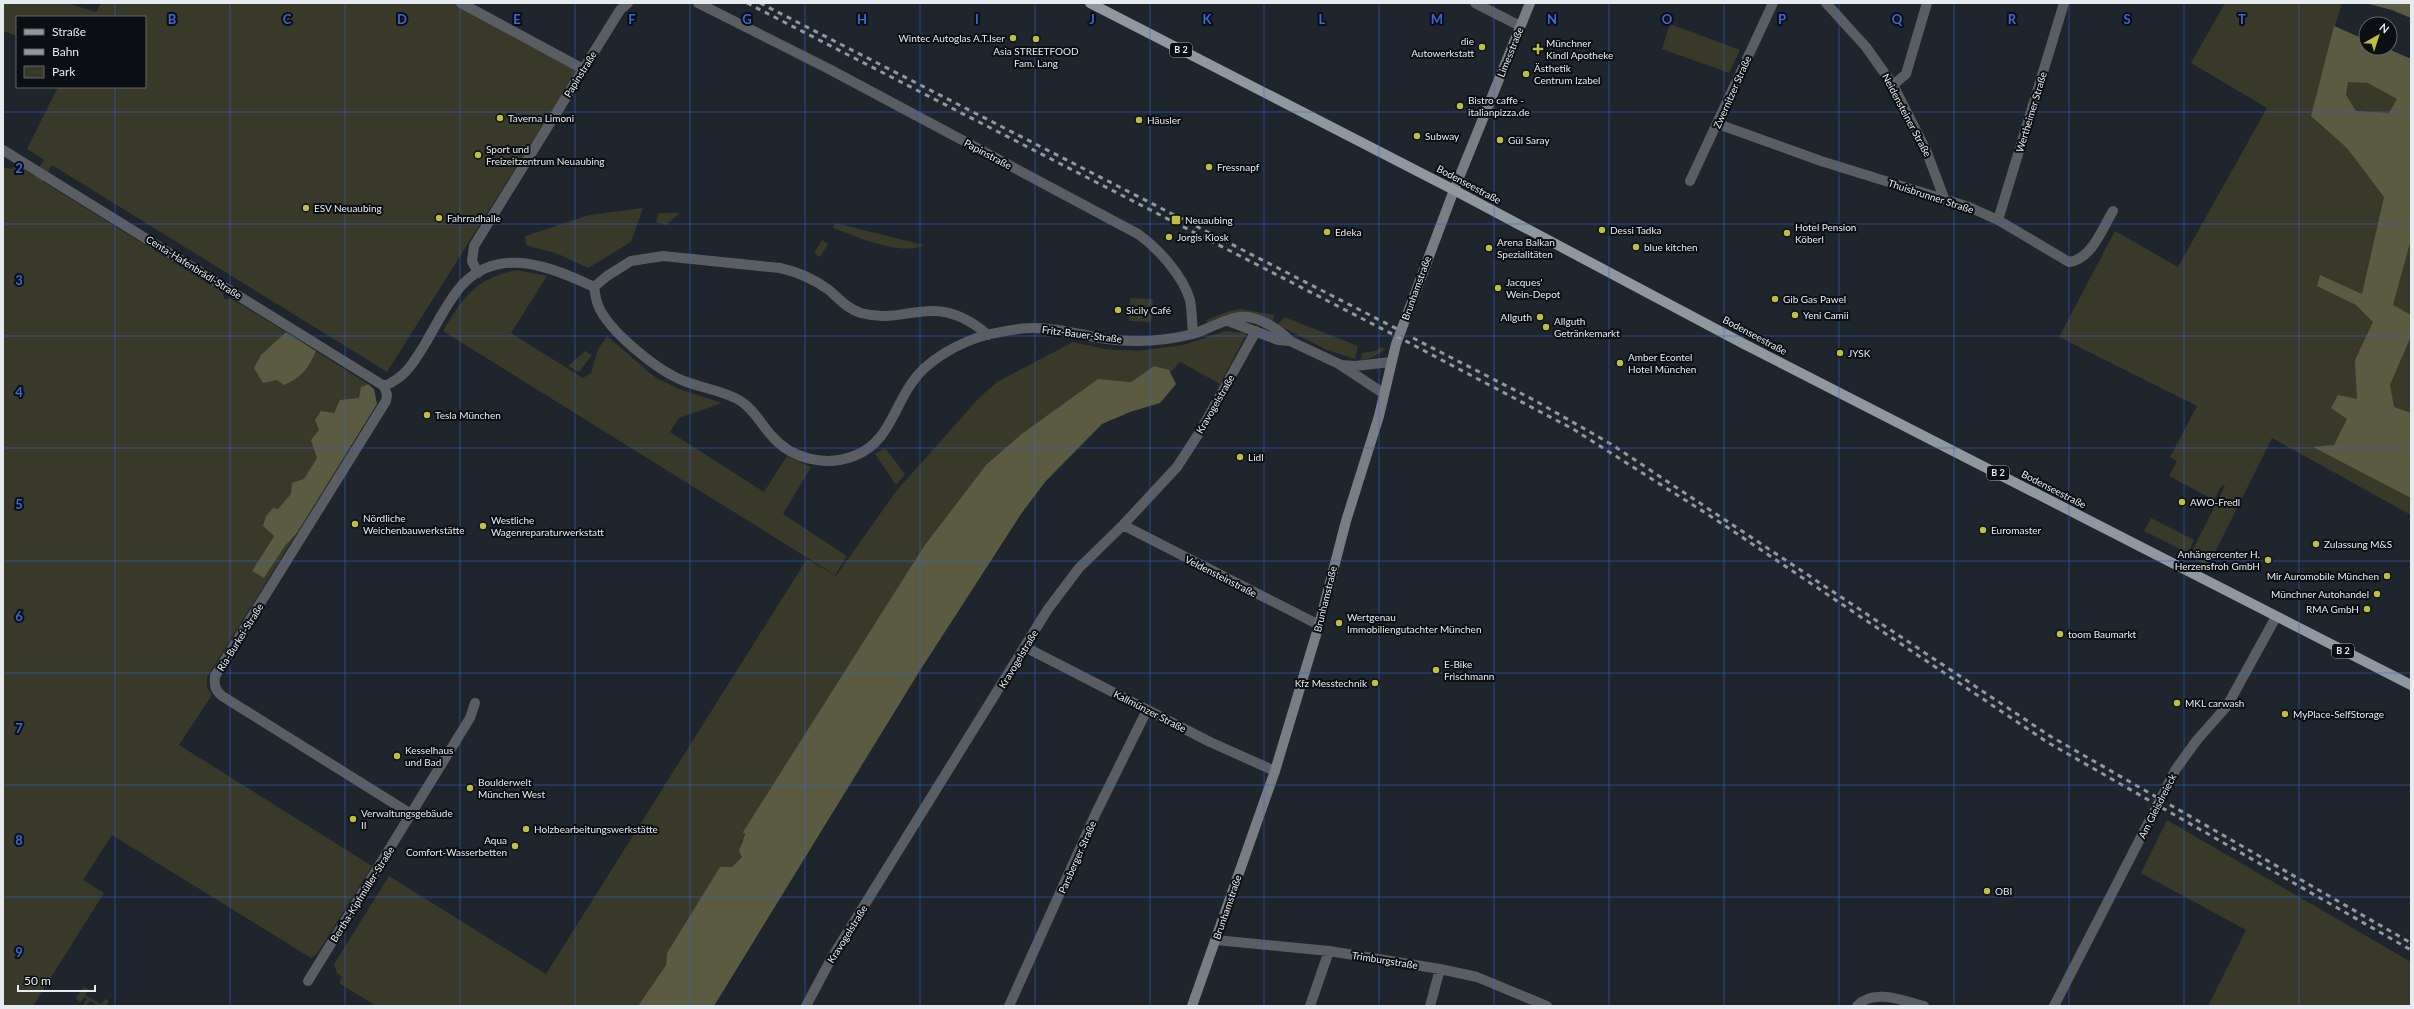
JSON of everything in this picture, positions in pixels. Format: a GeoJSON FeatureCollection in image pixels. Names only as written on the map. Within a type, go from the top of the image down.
{"type":"FeatureCollection","features":[{"type":"Feature","properties":{"kind":"main road","name":"Bodenseestraße"},"geometry":{"type":"LineString","coordinates":[[1090,3],[1454,190],[1756,350],[2411,685]]}},
{"type":"Feature","properties":{"kind":"street"},"geometry":{"type":"LineString","coordinates":[[461,3],[583,69]]}},
{"type":"Feature","properties":{"kind":"street","name":"Papinstraße"},"geometry":{"type":"LineString","coordinates":[[478,273],[472,261],[474,246],[620,10],[628,3]]}},
{"type":"Feature","properties":{"kind":"street","name":"Papinstraße"},"geometry":{"type":"LineString","coordinates":[[698,3],[836,73],[1138,234],[1152,244],[1164,257],[1190,299],[1193,334]]}},
{"type":"Feature","properties":{"kind":"street"},"geometry":{"type":"LineString","coordinates":[[1475,3],[1520,26]]}},
{"type":"Feature","properties":{"kind":"street","name":"Limesstraße"},"geometry":{"type":"LineString","coordinates":[[1454,190],[1530,3]]}},
{"type":"Feature","properties":{"kind":"street","name":"Zwernitzer Straße"},"geometry":{"type":"LineString","coordinates":[[1690,181],[1718,124],[1773,3]]}},
{"type":"Feature","properties":{"kind":"street","name":"Neidensteiner Straße"},"geometry":{"type":"LineString","coordinates":[[1826,3],[1866,47],[1893,85],[1926,150],[1944,198]]}},
{"type":"Feature","properties":{"kind":"street"},"geometry":{"type":"LineString","coordinates":[[1893,85],[1906,74],[1927,3]]}},
{"type":"Feature","properties":{"kind":"street","name":"Wertheimer Straße"},"geometry":{"type":"LineString","coordinates":[[1998,220],[2064,3]]}},
{"type":"Feature","properties":{"kind":"street","name":"Thuisbrunner Straße"},"geometry":{"type":"LineString","coordinates":[[1718,124],[1821,161],[1944,198],[1998,220],[2069,262],[2076,261],[2089,252],[2113,211]]}},
{"type":"Feature","properties":{"kind":"street","name":"Centa-Hafenbrädl-Straße"},"geometry":{"type":"LineString","coordinates":[[3,150],[384,386]]}},
{"type":"Feature","properties":{"kind":"street","name":"Brunhamstraße"},"geometry":{"type":"LineString","coordinates":[[1192,1006],[1275,771],[1319,625],[1340,543],[1379,416],[1383,393],[1398,337],[1454,190]]}},
{"type":"Feature","properties":{"kind":"street"},"geometry":{"type":"LineString","coordinates":[[384,386],[395,382],[410,369],[463,284],[478,273],[499,265],[532,263],[562,272],[594,287],[607,276],[631,262],[656,257],[780,268],[798,272],[813,280],[845,305],[859,312],[881,316],[900,316],[934,311],[949,313],[977,325],[988,335]]}},
{"type":"Feature","properties":{"kind":"street","name":"Fritz-Bauer-Straße"},"geometry":{"type":"LineString","coordinates":[[594,287],[598,306],[607,321],[661,369],[682,380],[740,401],[755,415],[772,437],[789,452],[817,461],[830,461],[853,456],[873,446],[889,427],[912,382],[927,367],[945,354],[988,335],[1030,328],[1073,332],[1118,340],[1169,340],[1193,334]]}},
{"type":"Feature","properties":{"kind":"street"},"geometry":{"type":"LineString","coordinates":[[1193,334],[1241,317],[1251,318],[1282,333],[1290,341],[1339,364],[1383,393]]}},
{"type":"Feature","properties":{"kind":"street"},"geometry":{"type":"LineString","coordinates":[[1228,321],[1278,340],[1290,341]]}},
{"type":"Feature","properties":{"kind":"street","name":"Kravogelstraße"},"geometry":{"type":"LineString","coordinates":[[806,1006],[831,959],[1026,647],[1048,609],[1078,568],[1123,525],[1177,467],[1201,430],[1256,331]]}},
{"type":"Feature","properties":{"kind":"street"},"geometry":{"type":"LineString","coordinates":[[1339,364],[1355,366],[1391,362]]}},
{"type":"Feature","properties":{"kind":"street","name":"Ria-Burkei-Straße"},"geometry":{"type":"LineString","coordinates":[[384,386],[387,395],[386,401],[215,676],[214,683],[216,691],[222,696],[411,814]]}},
{"type":"Feature","properties":{"kind":"street","name":"Veldensteinstraße"},"geometry":{"type":"LineString","coordinates":[[1123,525],[1319,625]]}},
{"type":"Feature","properties":{"kind":"street","name":"Am Gleisdreieck"},"geometry":{"type":"LineString","coordinates":[[2054,1006],[2178,765],[2227,706],[2276,617]]}},
{"type":"Feature","properties":{"kind":"street","name":"Kallmünzer Straße"},"geometry":{"type":"LineString","coordinates":[[1026,647],[1147,710],[1254,763],[1275,771]]}},
{"type":"Feature","properties":{"kind":"street","name":"Bertha-Kipfmüller-Straße"},"geometry":{"type":"LineString","coordinates":[[308,981],[470,718],[475,703]]}},
{"type":"Feature","properties":{"kind":"street","name":"Parsberger Straße"},"geometry":{"type":"LineString","coordinates":[[1010,1006],[1096,813],[1147,710]]}},
{"type":"Feature","properties":{"kind":"street","name":"Trimburgstraße"},"geometry":{"type":"LineString","coordinates":[[1216,940],[1328,951],[1440,969],[1477,977],[1547,1006]]}},
{"type":"Feature","properties":{"kind":"street"},"geometry":{"type":"LineString","coordinates":[[1310,1006],[1328,951]]}},
{"type":"Feature","properties":{"kind":"street"},"geometry":{"type":"LineString","coordinates":[[1430,1006],[1440,969]]}},
{"type":"Feature","properties":{"kind":"street"},"geometry":{"type":"LineString","coordinates":[[1857,1006],[1860,1002],[1873,997],[1887,998],[1924,1006]]}},
{"type":"Feature","properties":{"kind":"green space"},"geometry":{"type":"Polygon","coordinates":[[[3,3],[67,3],[96,12],[101,3],[463,3],[582,63],[387,372],[52,165],[42,181],[223,293],[224,299],[232,299],[286,332],[282,335],[314,355],[316,351],[368,384],[363,386],[359,398],[252,571],[264,578],[285,546],[297,533],[207,677],[207,687],[212,695],[179,745],[372,866],[317,954],[311,958],[112,835],[83,880],[104,893],[33,1006],[3,1006],[3,167],[12,169],[16,164],[34,176],[44,160],[27,149],[58,88],[146,88],[146,16],[16,16],[16,36],[3,31],[3,3]]]}},
{"type":"Feature","properties":{"kind":"green space"},"geometry":{"type":"Polygon","coordinates":[[[2225,3],[2342,3],[2335,26],[2358,36],[2358,56],[2398,56],[2398,53],[2411,59],[2411,515],[2272,438],[2208,566],[2189,557],[2225,486],[2222,485],[2214,500],[2169,476],[2177,461],[2170,457],[2197,406],[2059,337],[2115,231],[2178,267],[2267,108],[2191,63],[2225,3]]]}},
{"type":"Feature","properties":{"kind":"green space"},"geometry":{"type":"Polygon","coordinates":[[[2365,3],[2411,3],[2411,18],[2392,10],[2365,3]]]}},
{"type":"Feature","properties":{"kind":"green space"},"geometry":{"type":"Polygon","coordinates":[[[1670,24],[1740,50],[1729,73],[1662,49],[1670,24]]]}},
{"type":"Feature","properties":{"kind":"green space"},"geometry":{"type":"Polygon","coordinates":[[[2334,26],[2358,36],[2358,56],[2398,56],[2398,53],[2411,59],[2411,239],[2393,305],[2411,315],[2411,336],[2390,385],[2394,407],[2411,413],[2411,498],[2313,447],[2334,445],[2347,419],[2331,408],[2338,395],[2357,399],[2355,360],[2373,322],[2356,305],[2317,286],[2320,275],[2362,294],[2384,197],[2347,148],[2311,116],[2334,26]],[[2348,82],[2346,95],[2356,111],[2389,113],[2397,99],[2368,83],[2348,82]]]}},
{"type":"Feature","properties":{"kind":"green space"},"geometry":{"type":"Polygon","coordinates":[[[643,208],[631,242],[588,268],[558,254],[526,245],[525,236],[589,215],[643,208]]]}},
{"type":"Feature","properties":{"kind":"green space"},"geometry":{"type":"Polygon","coordinates":[[[659,213],[680,213],[666,225],[656,222],[659,213]]]}},
{"type":"Feature","properties":{"kind":"green space"},"geometry":{"type":"Polygon","coordinates":[[[835,223],[924,245],[904,249],[878,244],[833,228],[835,223]]]}},
{"type":"Feature","properties":{"kind":"green space"},"geometry":{"type":"Polygon","coordinates":[[[822,240],[828,244],[820,257],[814,253],[822,240]]]}},
{"type":"Feature","properties":{"kind":"green space"},"geometry":{"type":"Polygon","coordinates":[[[517,270],[547,276],[511,333],[583,378],[591,373],[598,349],[607,336],[655,377],[679,389],[722,403],[679,418],[670,432],[764,492],[787,456],[811,467],[783,514],[847,556],[835,575],[443,331],[457,308],[472,291],[491,278],[517,270]]]}},
{"type":"Feature","properties":{"kind":"green space"},"geometry":{"type":"Polygon","coordinates":[[[1130,298],[1153,299],[1151,322],[1129,321],[1130,298]]]}},
{"type":"Feature","properties":{"kind":"green space"},"geometry":{"type":"Polygon","coordinates":[[[1240,309],[1275,315],[1272,322],[1250,314],[1208,324],[1206,320],[1230,311],[1240,309]]]}},
{"type":"Feature","properties":{"kind":"green space"},"geometry":{"type":"Polygon","coordinates":[[[1284,317],[1358,346],[1355,359],[1327,350],[1278,325],[1284,317]]]}},
{"type":"Feature","properties":{"kind":"green space"},"geometry":{"type":"Polygon","coordinates":[[[1226,331],[1247,333],[1220,384],[1180,362],[1171,372],[1154,366],[1131,382],[1098,379],[986,465],[924,546],[744,831],[745,834],[741,842],[742,857],[732,867],[720,868],[667,953],[666,965],[638,1006],[376,1006],[339,983],[342,977],[337,973],[334,964],[389,876],[546,974],[807,559],[836,576],[897,490],[979,398],[997,382],[1073,342],[1104,349],[1137,351],[1183,345],[1226,331]]]}},
{"type":"Feature","properties":{"kind":"green space"},"geometry":{"type":"Polygon","coordinates":[[[286,332],[316,351],[304,372],[295,379],[284,385],[277,380],[263,383],[254,368],[261,355],[286,332]]]}},
{"type":"Feature","properties":{"kind":"green space"},"geometry":{"type":"Polygon","coordinates":[[[1381,347],[1385,349],[1374,356],[1361,360],[1362,353],[1376,351],[1381,347]]]}},
{"type":"Feature","properties":{"kind":"green space"},"geometry":{"type":"Polygon","coordinates":[[[585,351],[592,355],[579,372],[568,366],[585,351]]]}},
{"type":"Feature","properties":{"kind":"green space"},"geometry":{"type":"Polygon","coordinates":[[[1154,366],[1169,370],[1176,384],[1160,403],[1130,412],[1102,424],[1045,482],[1021,514],[919,672],[714,1006],[638,1006],[666,965],[667,953],[720,867],[732,867],[742,857],[739,851],[745,834],[743,832],[924,546],[986,465],[1023,433],[1098,379],[1131,382],[1154,366]]]}},
{"type":"Feature","properties":{"kind":"green space"},"geometry":{"type":"Polygon","coordinates":[[[368,384],[374,389],[377,404],[297,533],[285,546],[264,578],[252,571],[274,536],[263,526],[266,516],[273,508],[278,509],[291,494],[292,483],[304,479],[317,458],[311,440],[319,430],[315,420],[321,411],[334,413],[340,400],[359,398],[361,387],[368,384]]]}},
{"type":"Feature","properties":{"kind":"green space"},"geometry":{"type":"Polygon","coordinates":[[[885,448],[905,474],[896,485],[875,454],[885,448]]]}},
{"type":"Feature","properties":{"kind":"green space"},"geometry":{"type":"Polygon","coordinates":[[[2151,518],[2194,540],[2188,553],[2144,531],[2151,518]]]}},
{"type":"Feature","properties":{"kind":"green space"},"geometry":{"type":"Polygon","coordinates":[[[2167,820],[2411,962],[2411,1006],[2208,1006],[2246,930],[2141,873],[2167,820]]]}},
{"type":"Feature","properties":{"kind":"green space"},"geometry":{"type":"Polygon","coordinates":[[[83,987],[89,989],[85,995],[101,1004],[105,999],[109,1001],[106,1006],[98,1006],[90,1001],[85,1006],[83,1005],[87,998],[84,997],[80,1003],[76,998],[83,987]]]}},
{"type":"Feature","properties":{"kind":"railway"},"geometry":{"type":"LineString","coordinates":[[747,3],[1398,337],[1573,429],[1715,519],[2047,742],[2411,950]]}},
{"type":"Feature","properties":{"kind":"railway"},"geometry":{"type":"LineString","coordinates":[[760,3],[1401,331]]}},
{"type":"Feature","properties":{"kind":"railway"},"geometry":{"type":"LineString","coordinates":[[1413,338],[1534,400],[1611,444],[2050,736],[2411,943]]}},
{"type":"Feature","properties":{"kind":"place","name":"Wintec Autoglas A.T.Iser"},"geometry":{"type":"Point","coordinates":[1013,38]}},
{"type":"Feature","properties":{"kind":"place","name":"Asia STREETFOOD Fam. Lang"},"geometry":{"type":"Point","coordinates":[1036,39]}},
{"type":"Feature","properties":{"kind":"place","name":"die Autowerkstatt"},"geometry":{"type":"Point","coordinates":[1482,47]}},
{"type":"Feature","properties":{"kind":"place","name":"Münchner Kindl Apotheke"},"geometry":{"type":"Point","coordinates":[1538,49]}},
{"type":"Feature","properties":{"kind":"place","name":"Ästhetik Centrum Izabel"},"geometry":{"type":"Point","coordinates":[1526,74]}},
{"type":"Feature","properties":{"kind":"place","name":"Bistro caffe - italianpizza.de"},"geometry":{"type":"Point","coordinates":[1460,106]}},
{"type":"Feature","properties":{"kind":"place","name":"Taverna Limoni"},"geometry":{"type":"Point","coordinates":[500,118]}},
{"type":"Feature","properties":{"kind":"place","name":"Häusler"},"geometry":{"type":"Point","coordinates":[1139,120]}},
{"type":"Feature","properties":{"kind":"place","name":"Subway"},"geometry":{"type":"Point","coordinates":[1417,136]}},
{"type":"Feature","properties":{"kind":"place","name":"Gül Saray"},"geometry":{"type":"Point","coordinates":[1500,140]}},
{"type":"Feature","properties":{"kind":"place","name":"Sport und Freizeitzentrum Neuaubing"},"geometry":{"type":"Point","coordinates":[478,155]}},
{"type":"Feature","properties":{"kind":"place","name":"Fressnapf"},"geometry":{"type":"Point","coordinates":[1209,167]}},
{"type":"Feature","properties":{"kind":"place","name":"ESV Neuaubing"},"geometry":{"type":"Point","coordinates":[306,208]}},
{"type":"Feature","properties":{"kind":"place","name":"Fahrradhalle"},"geometry":{"type":"Point","coordinates":[439,218]}},
{"type":"Feature","properties":{"kind":"place","name":"Neuaubing"},"geometry":{"type":"Point","coordinates":[1176,220]}},
{"type":"Feature","properties":{"kind":"place","name":"Dessi Tadka"},"geometry":{"type":"Point","coordinates":[1602,230]}},
{"type":"Feature","properties":{"kind":"place","name":"Edeka"},"geometry":{"type":"Point","coordinates":[1327,232]}},
{"type":"Feature","properties":{"kind":"place","name":"Hotel Pension Köberl"},"geometry":{"type":"Point","coordinates":[1787,233]}},
{"type":"Feature","properties":{"kind":"place","name":"Jorgis Kiosk"},"geometry":{"type":"Point","coordinates":[1169,237]}},
{"type":"Feature","properties":{"kind":"place","name":"blue kitchen"},"geometry":{"type":"Point","coordinates":[1636,247]}},
{"type":"Feature","properties":{"kind":"place","name":"Arena Balkan Spezialitäten"},"geometry":{"type":"Point","coordinates":[1489,248]}},
{"type":"Feature","properties":{"kind":"place","name":"Jacques' Wein-Depot"},"geometry":{"type":"Point","coordinates":[1498,288]}},
{"type":"Feature","properties":{"kind":"place","name":"Gib Gas Pawel"},"geometry":{"type":"Point","coordinates":[1775,299]}},
{"type":"Feature","properties":{"kind":"place","name":"Sicily Café"},"geometry":{"type":"Point","coordinates":[1118,310]}},
{"type":"Feature","properties":{"kind":"place","name":"Yeni Camii"},"geometry":{"type":"Point","coordinates":[1795,315]}},
{"type":"Feature","properties":{"kind":"place","name":"Allguth"},"geometry":{"type":"Point","coordinates":[1540,317]}},
{"type":"Feature","properties":{"kind":"place","name":"Allguth Getränkemarkt"},"geometry":{"type":"Point","coordinates":[1546,327]}},
{"type":"Feature","properties":{"kind":"place","name":"JYSK"},"geometry":{"type":"Point","coordinates":[1840,353]}},
{"type":"Feature","properties":{"kind":"place","name":"Amber Econtel Hotel München"},"geometry":{"type":"Point","coordinates":[1620,363]}},
{"type":"Feature","properties":{"kind":"place","name":"Tesla München"},"geometry":{"type":"Point","coordinates":[427,415]}},
{"type":"Feature","properties":{"kind":"place","name":"Lidl"},"geometry":{"type":"Point","coordinates":[1240,457]}},
{"type":"Feature","properties":{"kind":"place","name":"AWO-Fredl"},"geometry":{"type":"Point","coordinates":[2182,502]}},
{"type":"Feature","properties":{"kind":"place","name":"Nördliche Weichenbauwerkstätte"},"geometry":{"type":"Point","coordinates":[355,524]}},
{"type":"Feature","properties":{"kind":"place","name":"Westliche Wagenreparaturwerkstatt"},"geometry":{"type":"Point","coordinates":[483,526]}},
{"type":"Feature","properties":{"kind":"place","name":"Euromaster"},"geometry":{"type":"Point","coordinates":[1983,530]}},
{"type":"Feature","properties":{"kind":"place","name":"Zulassung M&S"},"geometry":{"type":"Point","coordinates":[2316,544]}},
{"type":"Feature","properties":{"kind":"place","name":"Anhängercenter H. Herzensfroh GmbH"},"geometry":{"type":"Point","coordinates":[2268,560]}},
{"type":"Feature","properties":{"kind":"place","name":"Mir Auromobile München"},"geometry":{"type":"Point","coordinates":[2387,576]}},
{"type":"Feature","properties":{"kind":"place","name":"Münchner Autohandel"},"geometry":{"type":"Point","coordinates":[2377,594]}},
{"type":"Feature","properties":{"kind":"place","name":"RMA GmbH"},"geometry":{"type":"Point","coordinates":[2367,609]}},
{"type":"Feature","properties":{"kind":"place","name":"Wertgenau Immobiliengutachter München"},"geometry":{"type":"Point","coordinates":[1339,623]}},
{"type":"Feature","properties":{"kind":"place","name":"toom Baumarkt"},"geometry":{"type":"Point","coordinates":[2060,634]}},
{"type":"Feature","properties":{"kind":"place","name":"E-Bike Frischmann"},"geometry":{"type":"Point","coordinates":[1436,670]}},
{"type":"Feature","properties":{"kind":"place","name":"Kfz Messtechnik"},"geometry":{"type":"Point","coordinates":[1375,683]}},
{"type":"Feature","properties":{"kind":"place","name":"MKL carwash"},"geometry":{"type":"Point","coordinates":[2177,703]}},
{"type":"Feature","properties":{"kind":"place","name":"MyPlace-SelfStorage"},"geometry":{"type":"Point","coordinates":[2285,714]}},
{"type":"Feature","properties":{"kind":"place","name":"Kesselhaus und Bad"},"geometry":{"type":"Point","coordinates":[397,756]}},
{"type":"Feature","properties":{"kind":"place","name":"Boulderwelt München West"},"geometry":{"type":"Point","coordinates":[470,788]}},
{"type":"Feature","properties":{"kind":"place","name":"Verwaltungsgebäude II"},"geometry":{"type":"Point","coordinates":[353,819]}},
{"type":"Feature","properties":{"kind":"place","name":"Holzbearbeitungswerkstätte"},"geometry":{"type":"Point","coordinates":[526,829]}},
{"type":"Feature","properties":{"kind":"place","name":"Aqua Comfort-Wasserbetten"},"geometry":{"type":"Point","coordinates":[515,846]}},
{"type":"Feature","properties":{"kind":"place","name":"OBI"},"geometry":{"type":"Point","coordinates":[1987,891]}}]}
